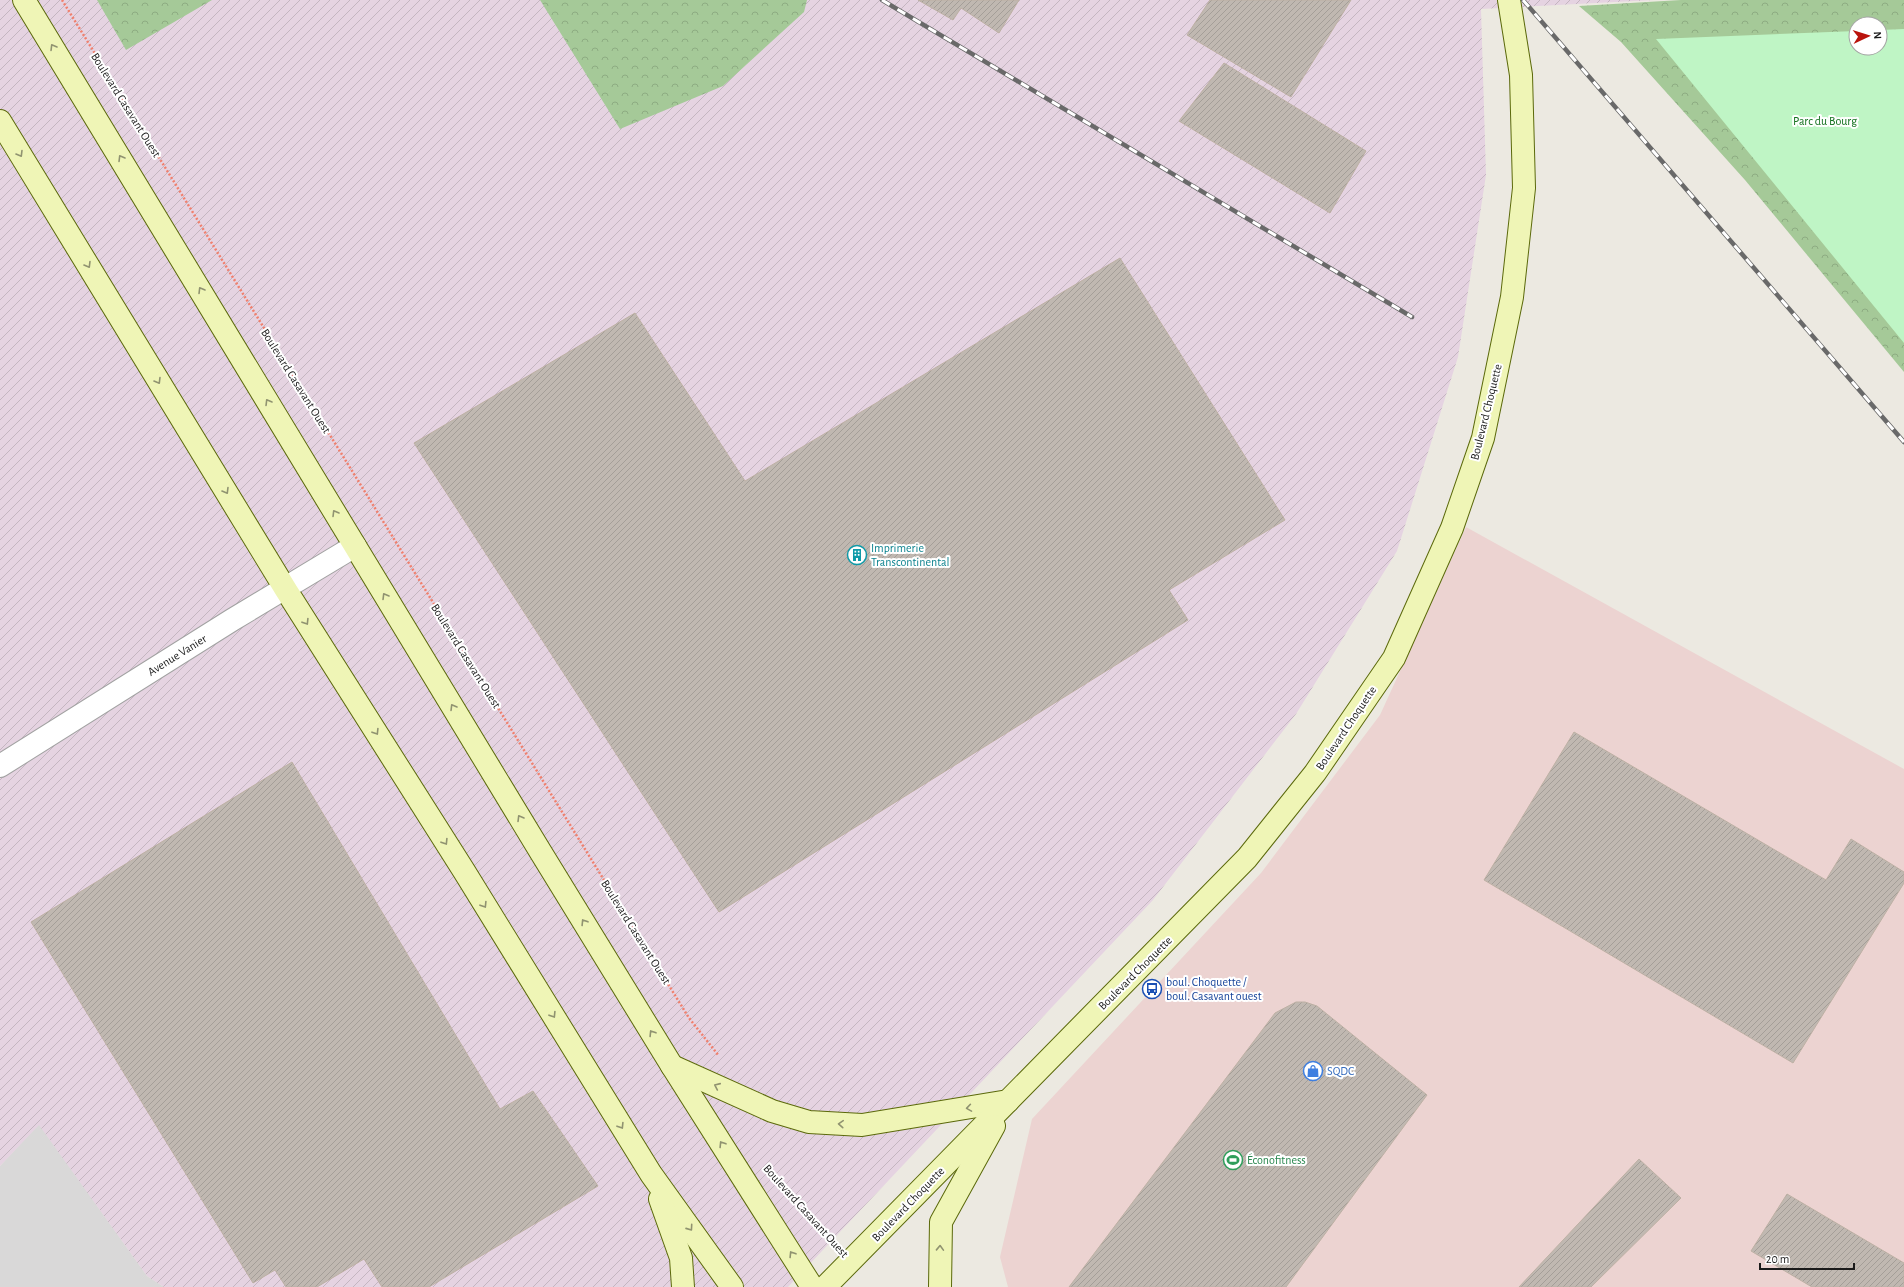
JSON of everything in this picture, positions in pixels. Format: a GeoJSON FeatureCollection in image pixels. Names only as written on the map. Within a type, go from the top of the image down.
{"type":"FeatureCollection","features":[{"type":"Feature","properties":{"kind":"main road"},"geometry":{"type":"LineString","coordinates":[[24,0],[672,1066],[812,1287]]}},
{"type":"Feature","properties":{"kind":"main road","name":"Boulevard Choquette"},"geometry":{"type":"LineString","coordinates":[[826,1287],[1247,858],[1315,773],[1394,658],[1452,528],[1483,438],[1512,297],[1524,188],[1521,75],[1509,0]]}},
{"type":"Feature","properties":{"kind":"main road"},"geometry":{"type":"LineString","coordinates":[[0,121],[286,590],[460,865],[651,1174],[732,1287]]}},
{"type":"Feature","properties":{"kind":"main road"},"geometry":{"type":"LineString","coordinates":[[672,1066],[772,1111],[809,1122],[862,1125],[1008,1101]]}},
{"type":"Feature","properties":{"kind":"main road"},"geometry":{"type":"LineString","coordinates":[[940,1287],[941,1222],[1008,1101]]}},
{"type":"Feature","properties":{"kind":"main road"},"geometry":{"type":"LineString","coordinates":[[651,1174],[681,1258],[683,1287]]}},
{"type":"Feature","properties":{"kind":"street","name":"Avenue Vanier"},"geometry":{"type":"LineString","coordinates":[[0,766],[232,620],[286,590],[355,546]]}},
{"type":"Feature","properties":{"kind":"path","name":"Boulevard Casavant Ouest"},"geometry":{"type":"LineString","coordinates":[[62,0],[689,1018],[722,1060]]}},
{"type":"Feature","properties":{"kind":"path","name":"Boulevard Casavant Ouest"},"geometry":{"type":"LineString","coordinates":[[786,1191],[852,1262]]}},
{"type":"Feature","properties":{"kind":"shaded area"},"geometry":{"type":"Polygon","coordinates":[[[0,0],[1654,0],[1481,9],[1486,175],[1458,357],[1397,551],[1296,714],[1153,900],[788,1287],[164,1287],[147,1276],[39,1125],[0,1166],[0,0]]]}},
{"type":"Feature","properties":{"kind":"shaded area"},"geometry":{"type":"Polygon","coordinates":[[[1466,527],[1904,769],[1904,1287],[1008,1287],[1000,1257],[1032,1119],[1261,873],[1380,715],[1466,527]]]}},
{"type":"Feature","properties":{"kind":"shaded area"},"geometry":{"type":"Polygon","coordinates":[[[39,1124],[147,1276],[164,1287],[0,1287],[0,1166],[39,1124]]]}},
{"type":"Feature","properties":{"kind":"green space"},"geometry":{"type":"Polygon","coordinates":[[[97,0],[212,0],[126,50],[97,0]]]}},
{"type":"Feature","properties":{"kind":"green space"},"geometry":{"type":"Polygon","coordinates":[[[540,0],[807,0],[804,12],[723,86],[620,129],[540,0]]]}},
{"type":"Feature","properties":{"kind":"green space","name":"Parc du Bourg"},"geometry":{"type":"Polygon","coordinates":[[[1681,0],[1904,0],[1904,372],[1745,180],[1621,42],[1579,6],[1681,0]]]}},
{"type":"Feature","properties":{"kind":"green space","name":"Parc du Bourg"},"geometry":{"type":"Polygon","coordinates":[[[1904,29],[1904,343],[1656,39],[1848,31],[1848,56],[1888,56],[1888,30],[1904,29]]]}},
{"type":"Feature","properties":{"kind":"building"},"geometry":{"type":"Polygon","coordinates":[[[918,0],[1019,0],[999,33],[961,8],[953,20],[918,0]]]}},
{"type":"Feature","properties":{"kind":"building"},"geometry":{"type":"Polygon","coordinates":[[[1210,0],[1351,0],[1291,97],[1187,35],[1210,0]]]}},
{"type":"Feature","properties":{"kind":"building"},"geometry":{"type":"Polygon","coordinates":[[[1224,63],[1366,151],[1330,213],[1179,121],[1224,63]]]}},
{"type":"Feature","properties":{"kind":"building","name":"Imprimerie Transcontinental"},"geometry":{"type":"Polygon","coordinates":[[[1120,258],[1285,520],[1169,590],[1188,620],[719,912],[414,443],[635,313],[745,481],[1120,258]]]}},
{"type":"Feature","properties":{"kind":"building"},"geometry":{"type":"Polygon","coordinates":[[[1574,732],[1826,880],[1851,839],[1904,872],[1904,883],[1793,1063],[1484,880],[1574,732]]]}},
{"type":"Feature","properties":{"kind":"building"},"geometry":{"type":"Polygon","coordinates":[[[292,762],[500,1109],[533,1091],[598,1186],[429,1287],[382,1287],[364,1259],[317,1287],[286,1287],[275,1270],[253,1283],[31,922],[292,762]]]}},
{"type":"Feature","properties":{"kind":"building"},"geometry":{"type":"Polygon","coordinates":[[[1296,1002],[1305,1002],[1317,1006],[1427,1095],[1286,1287],[1069,1287],[1275,1013],[1296,1002]]]}},
{"type":"Feature","properties":{"kind":"building"},"geometry":{"type":"Polygon","coordinates":[[[1639,1159],[1681,1198],[1591,1287],[1519,1287],[1639,1159]]]}},
{"type":"Feature","properties":{"kind":"building"},"geometry":{"type":"Polygon","coordinates":[[[1787,1194],[1904,1263],[1904,1287],[1812,1287],[1751,1251],[1787,1194]]]}},
{"type":"Feature","properties":{"kind":"railway"},"geometry":{"type":"LineString","coordinates":[[882,0],[1412,317]]}},
{"type":"Feature","properties":{"kind":"railway"},"geometry":{"type":"LineString","coordinates":[[1523,0],[1904,442]]}},
{"type":"Feature","properties":{"kind":"place","name":"Imprimerie Transcontinental"},"geometry":{"type":"Point","coordinates":[857,555]}},
{"type":"Feature","properties":{"kind":"place","name":"boul. Choquette / boul. Casavant ouest"},"geometry":{"type":"Point","coordinates":[1152,989]}},
{"type":"Feature","properties":{"kind":"place","name":"SQDC"},"geometry":{"type":"Point","coordinates":[1313,1071]}},
{"type":"Feature","properties":{"kind":"place","name":"Éconofitness"},"geometry":{"type":"Point","coordinates":[1233,1160]}}]}
